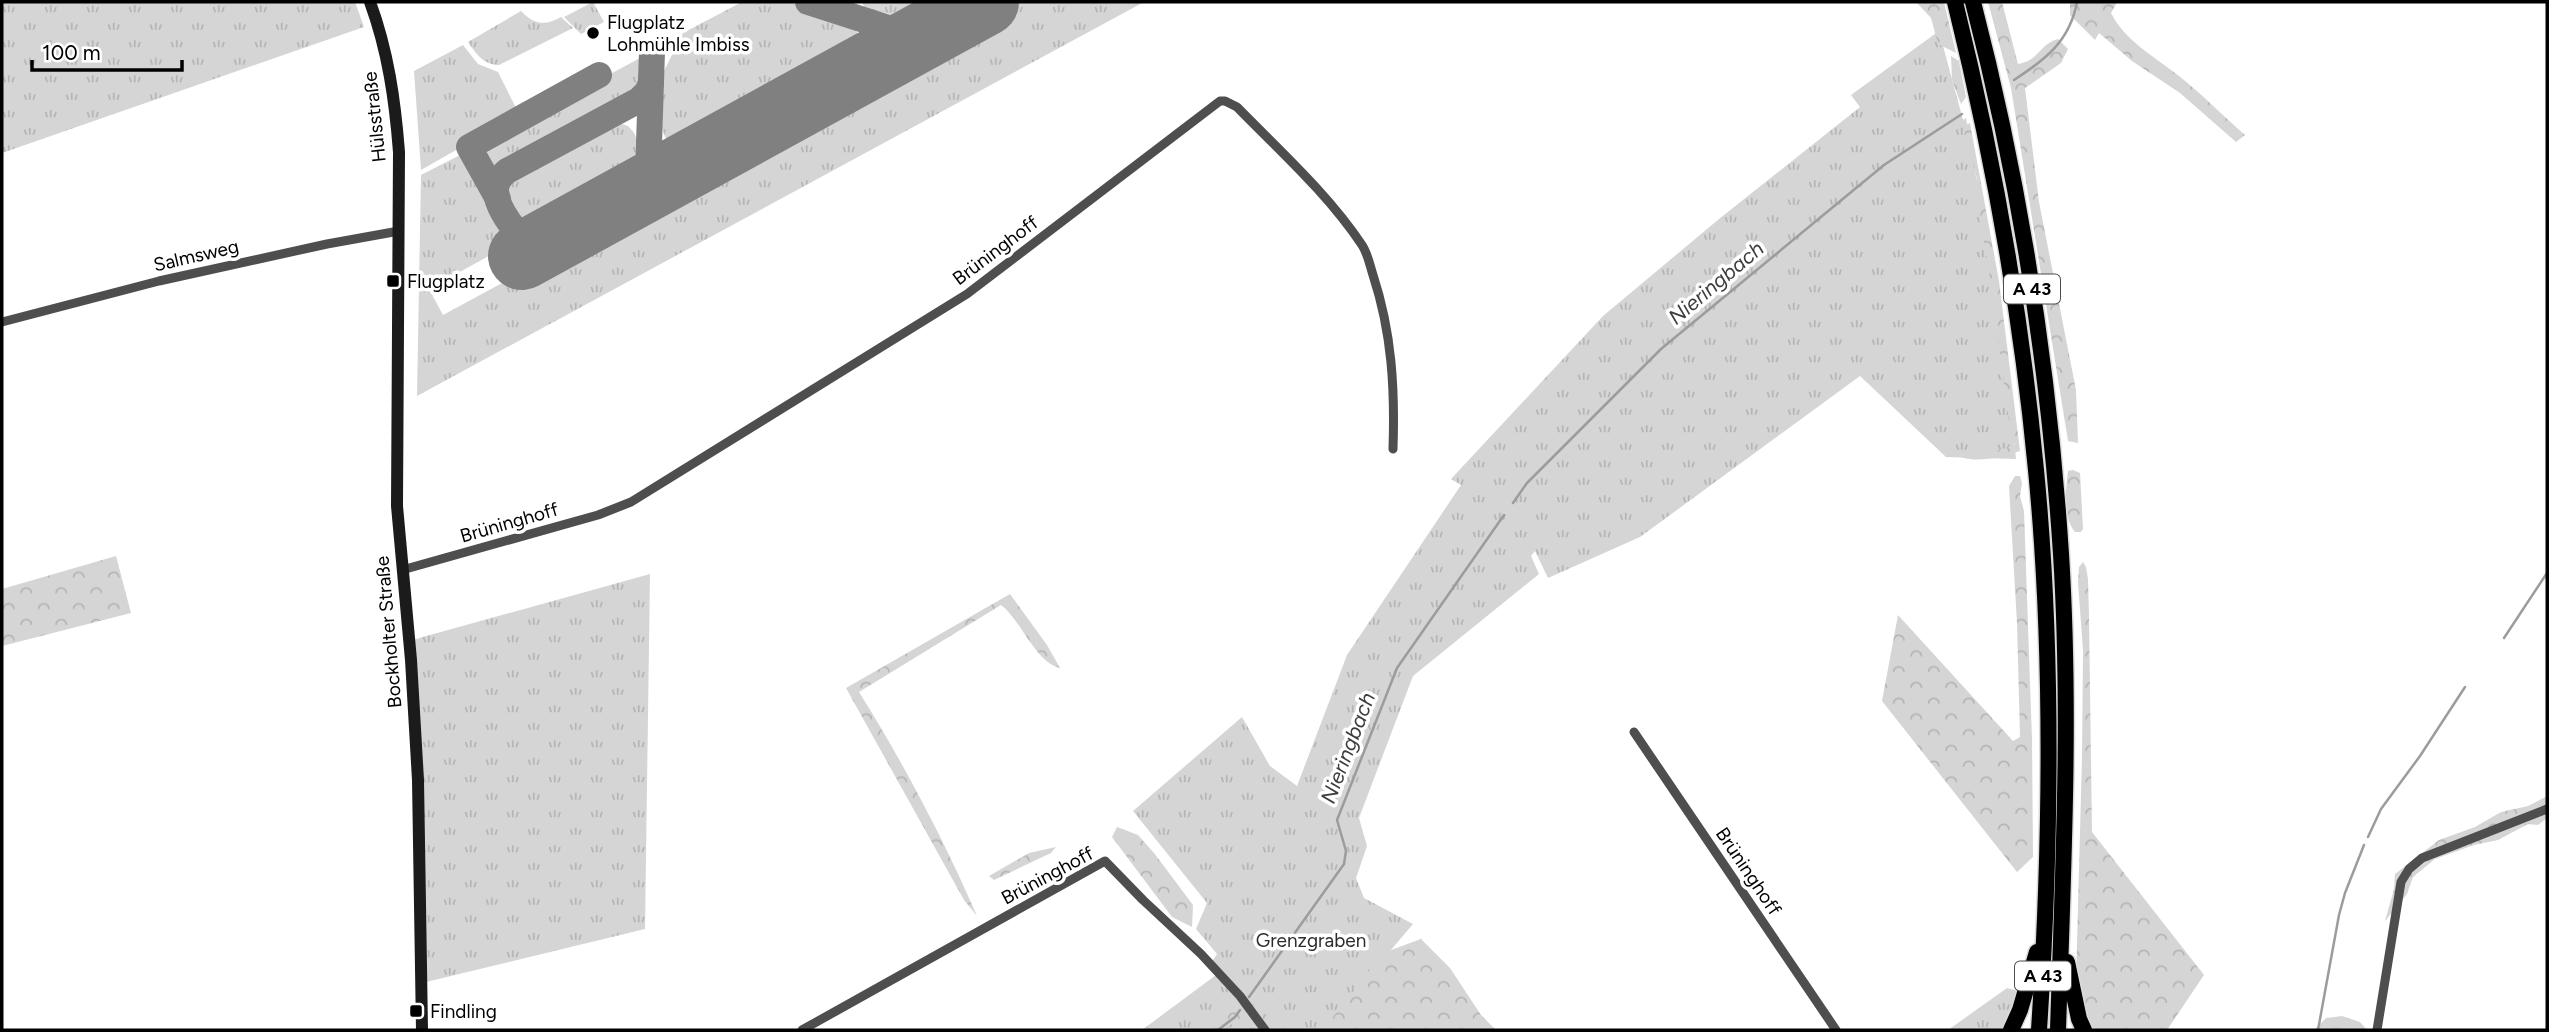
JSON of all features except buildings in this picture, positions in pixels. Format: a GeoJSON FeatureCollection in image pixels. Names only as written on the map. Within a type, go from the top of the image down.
{"type":"FeatureCollection","features":[{"type":"Feature","properties":{"kind":"highway","name":"A 43"},"geometry":{"type":"LineString","coordinates":[[1955,2],[1982,113],[1999,202],[2027,387],[2036,471],[2048,675],[2049,762],[2039,1030]]}},
{"type":"Feature","properties":{"kind":"highway","name":"A 43"},"geometry":{"type":"LineString","coordinates":[[1973,2],[2013,173],[2046,383],[2061,555],[2066,752],[2058,1030]]}},
{"type":"Feature","properties":{"kind":"highway"},"geometry":{"type":"LineString","coordinates":[[2011,1030],[2031,975],[2044,922]]}},
{"type":"Feature","properties":{"kind":"highway"},"geometry":{"type":"LineString","coordinates":[[2061,936],[2079,1019],[2084,1030]]}},
{"type":"Feature","properties":{"kind":"street","name":"Hülsstraße"},"geometry":{"type":"LineString","coordinates":[[370,2],[389,63],[396,106],[399,231]]}},
{"type":"Feature","properties":{"kind":"street","name":"Brüninghoff"},"geometry":{"type":"LineString","coordinates":[[402,570],[598,515],[631,502],[967,294],[1220,101],[1237,107],[1302,173],[1364,248],[1383,307],[1389,341],[1395,395],[1393,449]]}},
{"type":"Feature","properties":{"kind":"street","name":"Salmsweg"},"geometry":{"type":"LineString","coordinates":[[2,322],[159,281],[399,231]]}},
{"type":"Feature","properties":{"kind":"street","name":"Bockholter Straße"},"geometry":{"type":"LineString","coordinates":[[399,231],[397,506],[411,660],[418,780],[422,1030]]}},
{"type":"Feature","properties":{"kind":"street","name":"Brüninghoff"},"geometry":{"type":"LineString","coordinates":[[1634,732],[1836,1030]]}},
{"type":"Feature","properties":{"kind":"street"},"geometry":{"type":"LineString","coordinates":[[2377,1030],[2401,882],[2409,869],[2423,858],[2547,809]]}},
{"type":"Feature","properties":{"kind":"street","name":"Brüninghoff"},"geometry":{"type":"LineString","coordinates":[[802,1030],[1105,861],[1201,954],[1240,996],[1265,1030]]}},
{"type":"Feature","properties":{"kind":"green space"},"geometry":{"type":"Polygon","coordinates":[[[2,2],[355,2],[364,27],[2,153],[2,2]]]}},
{"type":"Feature","properties":{"kind":"green space"},"geometry":{"type":"Polygon","coordinates":[[[593,2],[604,22],[581,34],[564,17],[593,2]]]}},
{"type":"Feature","properties":{"kind":"green space"},"geometry":{"type":"Polygon","coordinates":[[[790,2],[827,12],[850,24],[858,33],[860,43],[856,56],[692,146],[672,144],[665,137],[662,128],[664,71],[683,33],[740,3],[790,2]]]}},
{"type":"Feature","properties":{"kind":"green space"},"geometry":{"type":"Polygon","coordinates":[[[862,2],[956,2],[906,28],[874,17],[862,2]]]}},
{"type":"Feature","properties":{"kind":"green space"},"geometry":{"type":"Polygon","coordinates":[[[1020,2],[1144,2],[417,396],[421,175],[466,154],[514,242],[429,289],[443,315],[1020,2]]]}},
{"type":"Feature","properties":{"kind":"green space"},"geometry":{"type":"Polygon","coordinates":[[[1916,2],[1944,2],[1956,53],[1938,44],[1931,18],[1916,2]]]}},
{"type":"Feature","properties":{"kind":"green space"},"geometry":{"type":"Polygon","coordinates":[[[1988,2],[2002,2],[2018,64],[2030,60],[2058,39],[2068,49],[2061,63],[2025,88],[2039,202],[2076,390],[2078,443],[2068,441],[2011,88],[1988,2]]]}},
{"type":"Feature","properties":{"kind":"green space"},"geometry":{"type":"Polygon","coordinates":[[[2070,2],[2117,2],[2111,13],[2124,32],[2188,83],[2245,135],[2236,142],[2180,93],[2132,61],[2099,33],[2095,40],[2070,15],[2070,2]]]}},
{"type":"Feature","properties":{"kind":"green space"},"geometry":{"type":"Polygon","coordinates":[[[521,11],[540,23],[561,17],[573,28],[499,65],[489,63],[474,51],[468,42],[521,11]]]}},
{"type":"Feature","properties":{"kind":"green space","name":"Grenzgraben"},"geometry":{"type":"Polygon","coordinates":[[[1939,31],[1963,120],[1966,118],[2004,339],[2016,459],[1946,457],[1860,376],[1640,537],[1548,578],[1535,551],[1531,556],[1539,574],[1413,676],[1359,818],[1367,846],[1356,878],[1364,898],[1413,924],[1323,1030],[1142,1030],[1220,972],[1211,963],[1217,954],[1196,929],[1207,903],[1133,811],[1242,717],[1270,766],[1297,786],[1347,655],[1461,485],[1451,479],[1603,316],[1860,107],[1851,95],[1939,31]]]}},
{"type":"Feature","properties":{"kind":"green space"},"geometry":{"type":"Polygon","coordinates":[[[463,45],[478,64],[498,72],[519,114],[421,170],[414,71],[463,45]]]}},
{"type":"Feature","properties":{"kind":"green space"},"geometry":{"type":"Polygon","coordinates":[[[1951,56],[1959,61],[1966,97],[1961,104],[1952,80],[1951,56]]]}},
{"type":"Feature","properties":{"kind":"green space"},"geometry":{"type":"Polygon","coordinates":[[[640,58],[639,86],[633,96],[495,171],[488,169],[478,151],[479,145],[640,58]]]}},
{"type":"Feature","properties":{"kind":"green space"},"geometry":{"type":"Polygon","coordinates":[[[616,122],[628,126],[638,142],[639,155],[635,175],[544,226],[536,228],[519,224],[506,196],[510,178],[604,125],[616,122]]]}},
{"type":"Feature","properties":{"kind":"green space"},"geometry":{"type":"Polygon","coordinates":[[[1970,123],[1999,281],[2020,451],[1982,459],[1964,458],[1947,449],[1983,455],[2015,445],[2010,428],[1988,264],[1972,182],[1977,179],[1964,126],[1970,123]]]}},
{"type":"Feature","properties":{"kind":"green space"},"geometry":{"type":"Polygon","coordinates":[[[2068,471],[2080,473],[2081,532],[2075,532],[2068,518],[2068,471]]]}},
{"type":"Feature","properties":{"kind":"green space"},"geometry":{"type":"Polygon","coordinates":[[[2015,476],[2020,476],[2022,483],[2020,496],[2024,511],[2033,857],[2017,872],[1882,701],[1898,615],[2013,741],[2020,737],[2009,486],[2015,476]]]}},
{"type":"Feature","properties":{"kind":"green space"},"geometry":{"type":"Polygon","coordinates":[[[116,556],[131,613],[2,646],[2,589],[116,556]]]}},
{"type":"Feature","properties":{"kind":"green space"},"geometry":{"type":"Polygon","coordinates":[[[2083,562],[2088,579],[2092,832],[2204,975],[2167,1030],[2103,1030],[2087,1027],[2076,982],[2083,650],[2078,583],[2079,567],[2083,562]]]}},
{"type":"Feature","properties":{"kind":"green space"},"geometry":{"type":"Polygon","coordinates":[[[650,574],[645,929],[426,982],[412,640],[650,574]]]}},
{"type":"Feature","properties":{"kind":"green space"},"geometry":{"type":"Polygon","coordinates":[[[1010,594],[1047,645],[1060,668],[1043,658],[1001,605],[859,692],[922,802],[977,916],[964,900],[846,688],[1010,594]]]}},
{"type":"Feature","properties":{"kind":"green space"},"geometry":{"type":"Polygon","coordinates":[[[2547,796],[2547,818],[2538,825],[2528,824],[2498,840],[2474,845],[2435,859],[2413,877],[2407,894],[2385,921],[2394,889],[2395,874],[2439,840],[2475,827],[2501,812],[2528,806],[2547,796]]]}},
{"type":"Feature","properties":{"kind":"green space"},"geometry":{"type":"Polygon","coordinates":[[[1117,827],[1138,835],[1193,905],[1192,927],[1172,917],[1112,837],[1117,827]]]}},
{"type":"Feature","properties":{"kind":"green space"},"geometry":{"type":"Polygon","coordinates":[[[1056,847],[1051,853],[994,880],[989,876],[1029,853],[1056,847]]]}},
{"type":"Feature","properties":{"kind":"green space"},"geometry":{"type":"Polygon","coordinates":[[[1421,939],[1450,968],[1481,1015],[1496,1030],[1323,1030],[1383,953],[1421,939]]]}},
{"type":"Feature","properties":{"kind":"green space"},"geometry":{"type":"Polygon","coordinates":[[[2007,988],[2018,991],[2004,1030],[1948,1030],[2007,988]]]}},
{"type":"Feature","properties":{"kind":"green space"},"geometry":{"type":"Polygon","coordinates":[[[1243,998],[1288,1030],[1247,1030],[1239,1020],[1221,1030],[1206,1030],[1243,998]]]}},
{"type":"Feature","properties":{"kind":"green space"},"geometry":{"type":"Polygon","coordinates":[[[2342,1016],[2360,1022],[2367,1030],[2314,1030],[2326,1018],[2342,1016]]]}},
{"type":"Feature","properties":{"kind":"waterway","name":"Nieringbach"},"geometry":{"type":"LineString","coordinates":[[2014,80],[2055,48],[2069,28],[2077,2]]}},
{"type":"Feature","properties":{"kind":"waterway","name":"Nieringbach"},"geometry":{"type":"LineString","coordinates":[[1513,503],[1527,483],[1661,349],[1884,165],[1962,114]]}},
{"type":"Feature","properties":{"kind":"waterway","name":"Nieringbach"},"geometry":{"type":"LineString","coordinates":[[1249,997],[1344,864],[1346,851],[1337,820],[1397,668],[1504,515]]}},
{"type":"Feature","properties":{"kind":"waterway"},"geometry":{"type":"LineString","coordinates":[[2504,638],[2547,573]]}},
{"type":"Feature","properties":{"kind":"waterway"},"geometry":{"type":"LineString","coordinates":[[2368,837],[2381,809],[2465,687]]}},
{"type":"Feature","properties":{"kind":"waterway"},"geometry":{"type":"LineString","coordinates":[[2318,1030],[2339,915],[2364,845]]}},
{"type":"Feature","properties":{"kind":"waterway","name":"Nieringbach"},"geometry":{"type":"LineString","coordinates":[[1218,1030],[1240,1010]]}},
{"type":"Feature","properties":{"kind":"taxiway"},"geometry":{"type":"LineString","coordinates":[[808,2],[870,22],[876,27],[883,43],[880,54],[870,64]]}},
{"type":"Feature","properties":{"kind":"taxiway"},"geometry":{"type":"LineString","coordinates":[[870,22],[911,36],[927,33]]}},
{"type":"Feature","properties":{"kind":"taxiway"},"geometry":{"type":"LineString","coordinates":[[637,193],[645,184],[648,175],[652,51]]}},
{"type":"Feature","properties":{"kind":"taxiway"},"geometry":{"type":"LineString","coordinates":[[498,199],[469,147],[599,75]]}},
{"type":"Feature","properties":{"kind":"taxiway"},"geometry":{"type":"LineString","coordinates":[[554,238],[534,244],[515,230],[497,197],[496,187],[499,180],[507,171],[639,100],[651,83]]}},
{"type":"Feature","properties":{"kind":"taxiway"},"geometry":{"type":"LineString","coordinates":[[649,147],[656,160],[665,166],[690,164]]}},
{"type":"Feature","properties":{"kind":"runway"},"geometry":{"type":"LineString","coordinates":[[522,256],[985,2]]}},
{"type":"Feature","properties":{"kind":"place","name":"Flugplatz Lohmühle Imbiss"},"geometry":{"type":"Point","coordinates":[593,33]}},
{"type":"Feature","properties":{"kind":"place","name":"Flugplatz"},"geometry":{"type":"Point","coordinates":[393,281]}},
{"type":"Feature","properties":{"kind":"place","name":"Findling"},"geometry":{"type":"Point","coordinates":[416,1011]}}]}
